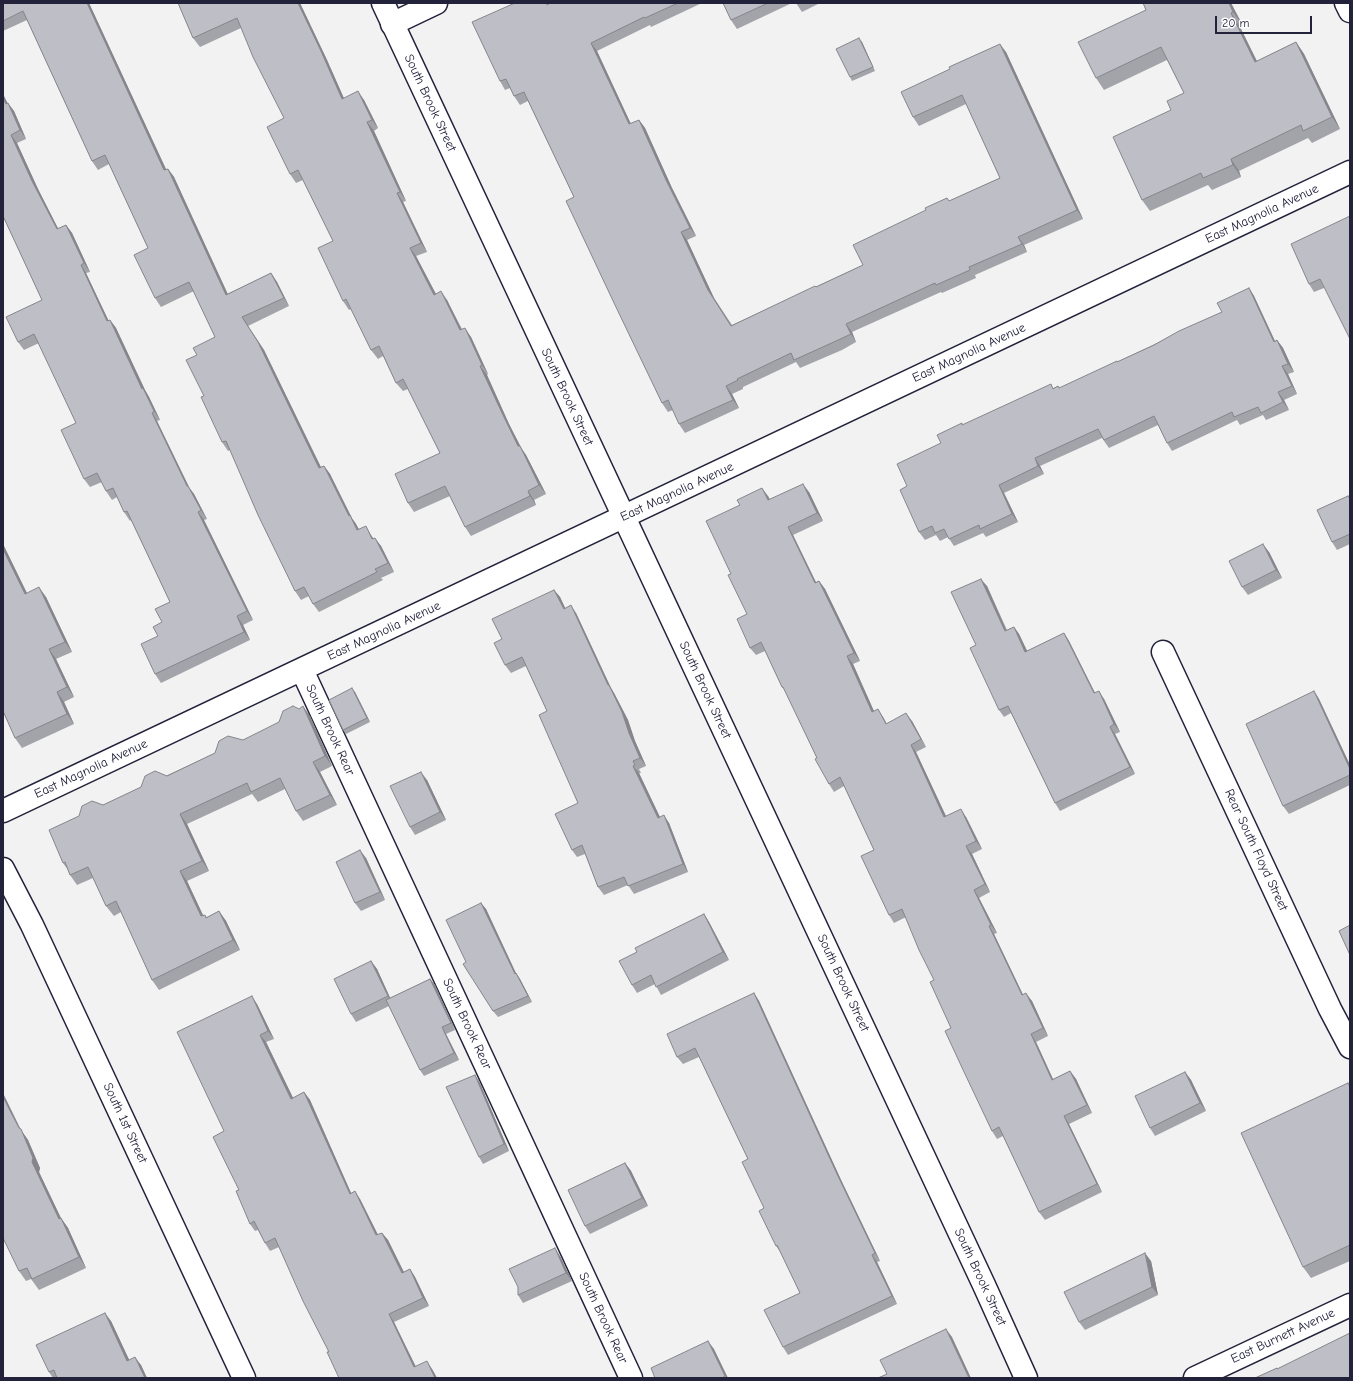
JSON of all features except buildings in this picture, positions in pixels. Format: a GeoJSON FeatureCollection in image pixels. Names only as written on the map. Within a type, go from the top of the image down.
{"type":"FeatureCollection","features":[{"type":"Feature","properties":{"kind":"street","name":"South Brook Street"},"geometry":{"type":"LineString","coordinates":[[382,3],[984,1285],[1026,1378]]}},
{"type":"Feature","properties":{"kind":"street"},"geometry":{"type":"LineString","coordinates":[[392,24],[436,3]]}},
{"type":"Feature","properties":{"kind":"street"},"geometry":{"type":"LineString","coordinates":[[1346,3],[1350,11]]}},
{"type":"Feature","properties":{"kind":"street","name":"East Magnolia Avenue"},"geometry":{"type":"LineString","coordinates":[[3,811],[1350,172]]}},
{"type":"Feature","properties":{"kind":"street","name":"Rear South Floyd Street"},"geometry":{"type":"LineString","coordinates":[[1163,652],[1330,1009],[1350,1047]]}},
{"type":"Feature","properties":{"kind":"street","name":"South Brook Rear"},"geometry":{"type":"LineString","coordinates":[[302,670],[631,1378]]}},
{"type":"Feature","properties":{"kind":"street","name":"South 1st Street"},"geometry":{"type":"LineString","coordinates":[[3,869],[32,925],[244,1378]]}},
{"type":"Feature","properties":{"kind":"street","name":"East Burnett Avenue"},"geometry":{"type":"LineString","coordinates":[[1195,1378],[1350,1305]]}}]}
